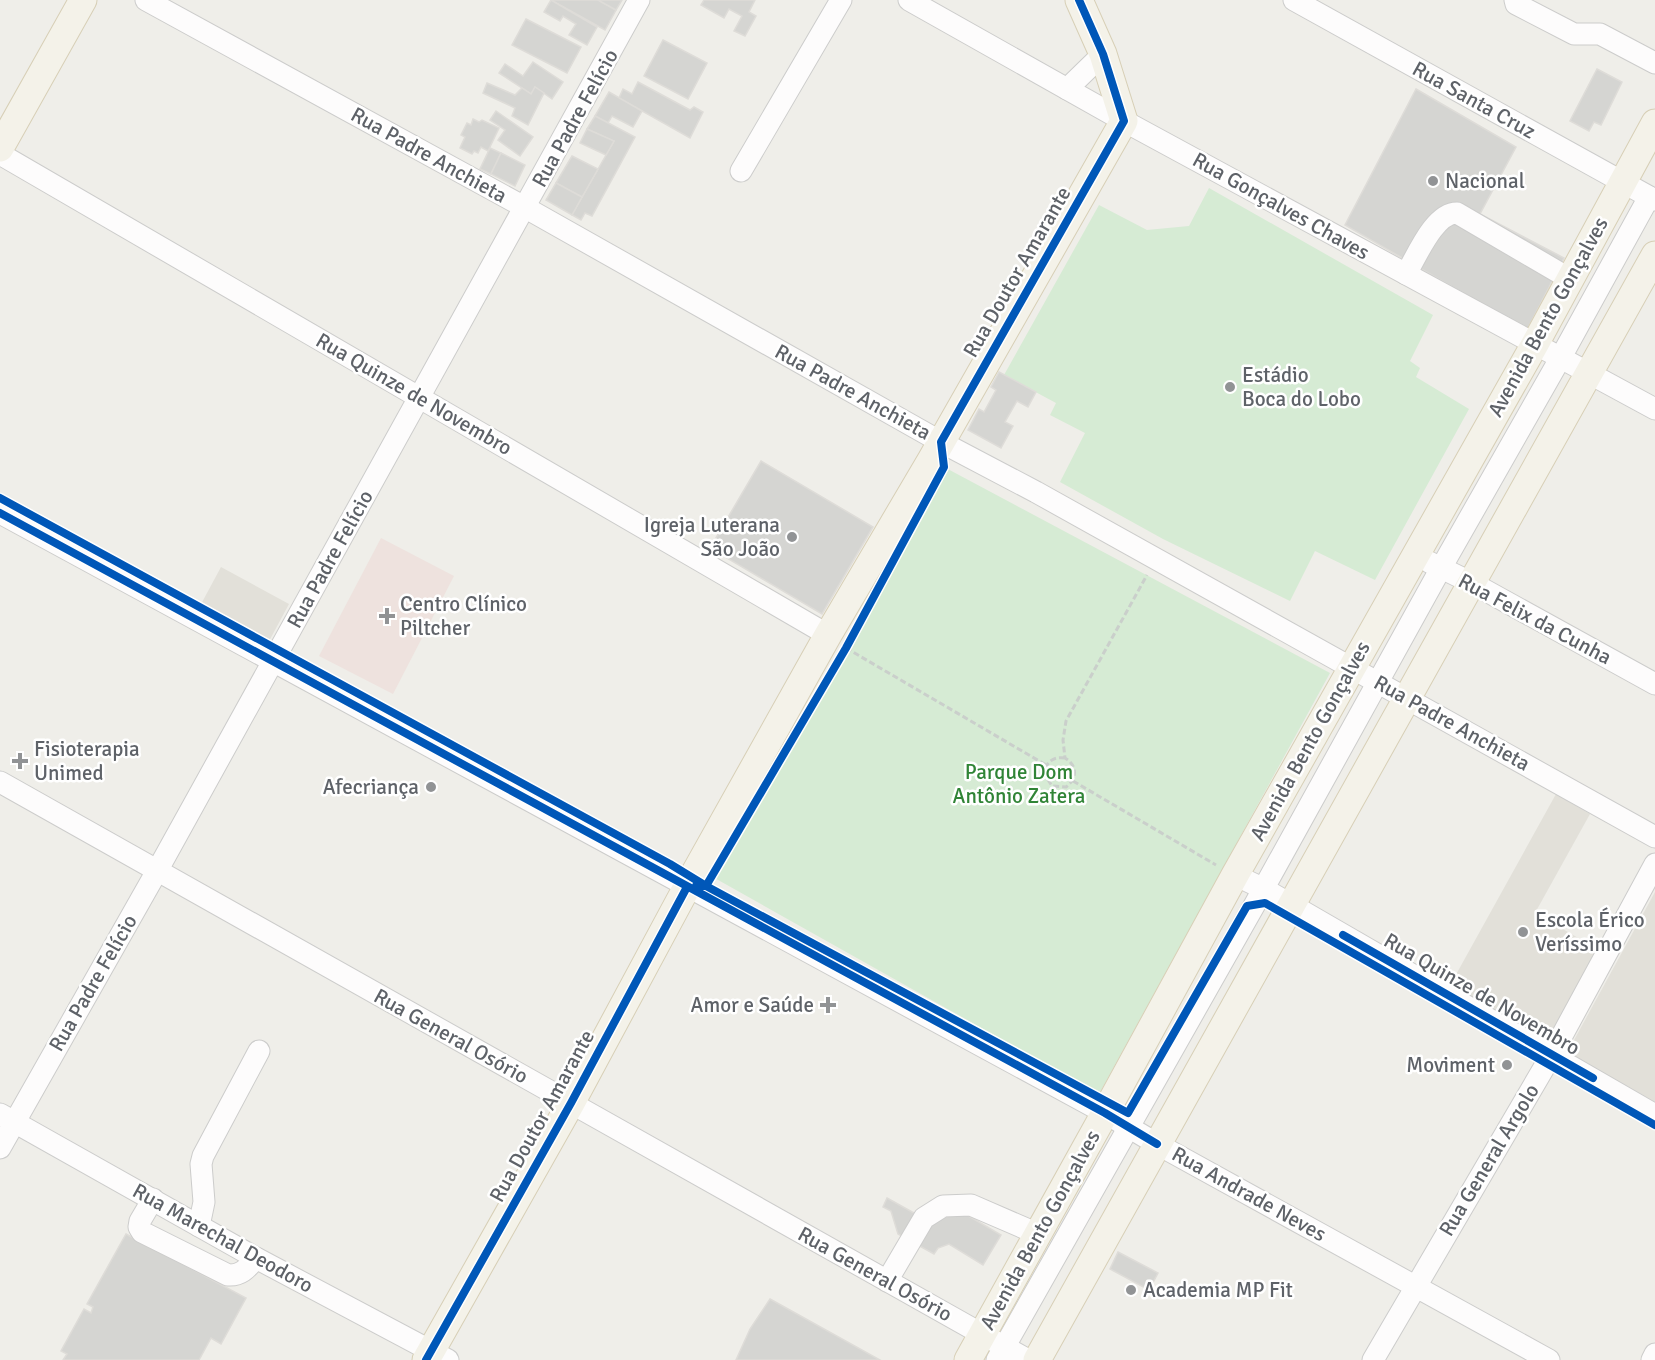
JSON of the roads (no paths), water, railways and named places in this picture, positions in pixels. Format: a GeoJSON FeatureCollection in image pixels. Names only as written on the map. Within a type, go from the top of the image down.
{"type":"FeatureCollection","features":[{"type":"Feature","properties":{"kind":"main road"},"geometry":{"type":"LineString","coordinates":[[0,148],[83,0]]}},
{"type":"Feature","properties":{"kind":"main road"},"geometry":{"type":"LineString","coordinates":[[1079,0],[1103,54],[1124,121]]}},
{"type":"Feature","properties":{"kind":"main road","name":"Rua Doutor Amarante"},"geometry":{"type":"LineString","coordinates":[[435,1357],[687,887],[841,645],[941,442],[1124,121]]}},
{"type":"Feature","properties":{"kind":"main road","name":"Avenida Bento Gonçalves"},"geometry":{"type":"LineString","coordinates":[[968,1360],[995,1347],[1038,1234],[1106,1113],[1229,872],[1352,668],[1535,344],[1655,123]]}},
{"type":"Feature","properties":{"kind":"main road"},"geometry":{"type":"LineString","coordinates":[[1037,1360],[1655,255]]}},
{"type":"Feature","properties":{"kind":"street","name":"Rua Padre Anchieta"},"geometry":{"type":"LineString","coordinates":[[146,0],[526,208],[941,442],[1653,831]]}},
{"type":"Feature","properties":{"kind":"street","name":"Rua Padre Felício"},"geometry":{"type":"LineString","coordinates":[[0,1148],[7,1118],[157,871],[526,208],[639,0]]}},
{"type":"Feature","properties":{"kind":"street"},"geometry":{"type":"LineString","coordinates":[[741,171],[841,0]]}},
{"type":"Feature","properties":{"kind":"street","name":"Rua Gonçalves Chaves"},"geometry":{"type":"LineString","coordinates":[[909,0],[1124,121],[1655,409]]}},
{"type":"Feature","properties":{"kind":"street","name":"Rua Santa Cruz"},"geometry":{"type":"LineString","coordinates":[[1294,0],[1652,199]]}},
{"type":"Feature","properties":{"kind":"street"},"geometry":{"type":"LineString","coordinates":[[1515,0],[1516,4],[1574,34],[1600,34],[1655,63]]}},
{"type":"Feature","properties":{"kind":"street"},"geometry":{"type":"LineString","coordinates":[[1067,89],[1103,54]]}},
{"type":"Feature","properties":{"kind":"street","name":"Rua Quinze de Novembro"},"geometry":{"type":"LineString","coordinates":[[0,154],[421,397],[841,645]]}},
{"type":"Feature","properties":{"kind":"street"},"geometry":{"type":"LineString","coordinates":[[995,1347],[1130,1127],[1441,568],[1652,199]]}},
{"type":"Feature","properties":{"kind":"street"},"geometry":{"type":"LineString","coordinates":[[1406,274],[1435,225],[1445,215],[1457,213],[1570,279]]}},
{"type":"Feature","properties":{"kind":"street","name":"Rua Andrade Neves"},"geometry":{"type":"LineString","coordinates":[[0,513],[1106,1113],[1157,1144],[1549,1360]]}},
{"type":"Feature","properties":{"kind":"street","name":"Rua Felix da Cunha"},"geometry":{"type":"LineString","coordinates":[[1415,555],[1472,583],[1655,684]]}},
{"type":"Feature","properties":{"kind":"street","name":"Rua General Osório"},"geometry":{"type":"LineString","coordinates":[[0,782],[887,1281],[995,1347],[1028,1360]]}},
{"type":"Feature","properties":{"kind":"street","name":"Rua General Argolo"},"geometry":{"type":"LineString","coordinates":[[1372,1360],[1552,1054],[1655,864]]}},
{"type":"Feature","properties":{"kind":"street","name":"Rua Quinze de Novembro"},"geometry":{"type":"LineString","coordinates":[[1229,872],[1264,889],[1655,1115]]}},
{"type":"Feature","properties":{"kind":"street"},"geometry":{"type":"LineString","coordinates":[[199,1226],[204,1202],[201,1171],[203,1156],[259,1051]]}},
{"type":"Feature","properties":{"kind":"street","name":"Rua Marechal Deodoro"},"geometry":{"type":"LineString","coordinates":[[7,1118],[435,1357]]}},
{"type":"Feature","properties":{"kind":"street"},"geometry":{"type":"LineString","coordinates":[[153,1199],[140,1221],[139,1227],[142,1232],[228,1275],[235,1276],[243,1272],[256,1258]]}},
{"type":"Feature","properties":{"kind":"street"},"geometry":{"type":"LineString","coordinates":[[887,1281],[924,1218],[943,1206],[971,1205],[1038,1234]]}},
{"type":"Feature","properties":{"kind":"street"},"geometry":{"type":"LineString","coordinates":[[1652,1360],[1655,1354]]}},
{"type":"Feature","properties":{"kind":"place","name":"Nacional"},"geometry":{"type":"Point","coordinates":[1433,181]}},
{"type":"Feature","properties":{"kind":"place","name":"Estádio Boca do Lobo"},"geometry":{"type":"Point","coordinates":[1230,387]}},
{"type":"Feature","properties":{"kind":"place","name":"Igreja Luterana São João"},"geometry":{"type":"Point","coordinates":[792,537]}},
{"type":"Feature","properties":{"kind":"place","name":"Centro Clínico Piltcher"},"geometry":{"type":"Point","coordinates":[387,616]}},
{"type":"Feature","properties":{"kind":"place","name":"Fisioterapia Unimed"},"geometry":{"type":"Point","coordinates":[20,761]}},
{"type":"Feature","properties":{"kind":"place","name":"Afecriança"},"geometry":{"type":"Point","coordinates":[431,787]}},
{"type":"Feature","properties":{"kind":"place","name":"Escola Érico Veríssimo"},"geometry":{"type":"Point","coordinates":[1523,932]}},
{"type":"Feature","properties":{"kind":"place","name":"Amor e Saúde"},"geometry":{"type":"Point","coordinates":[828,1005]}},
{"type":"Feature","properties":{"kind":"place","name":"Moviment"},"geometry":{"type":"Point","coordinates":[1507,1065]}},
{"type":"Feature","properties":{"kind":"place","name":"Academia MP Fit"},"geometry":{"type":"Point","coordinates":[1131,1290]}},
{"type":"Feature","properties":{"kind":"park label","name":"Parque Dom Antônio Zatera"},"geometry":{"type":"Point","coordinates":[1019,784]}}]}
